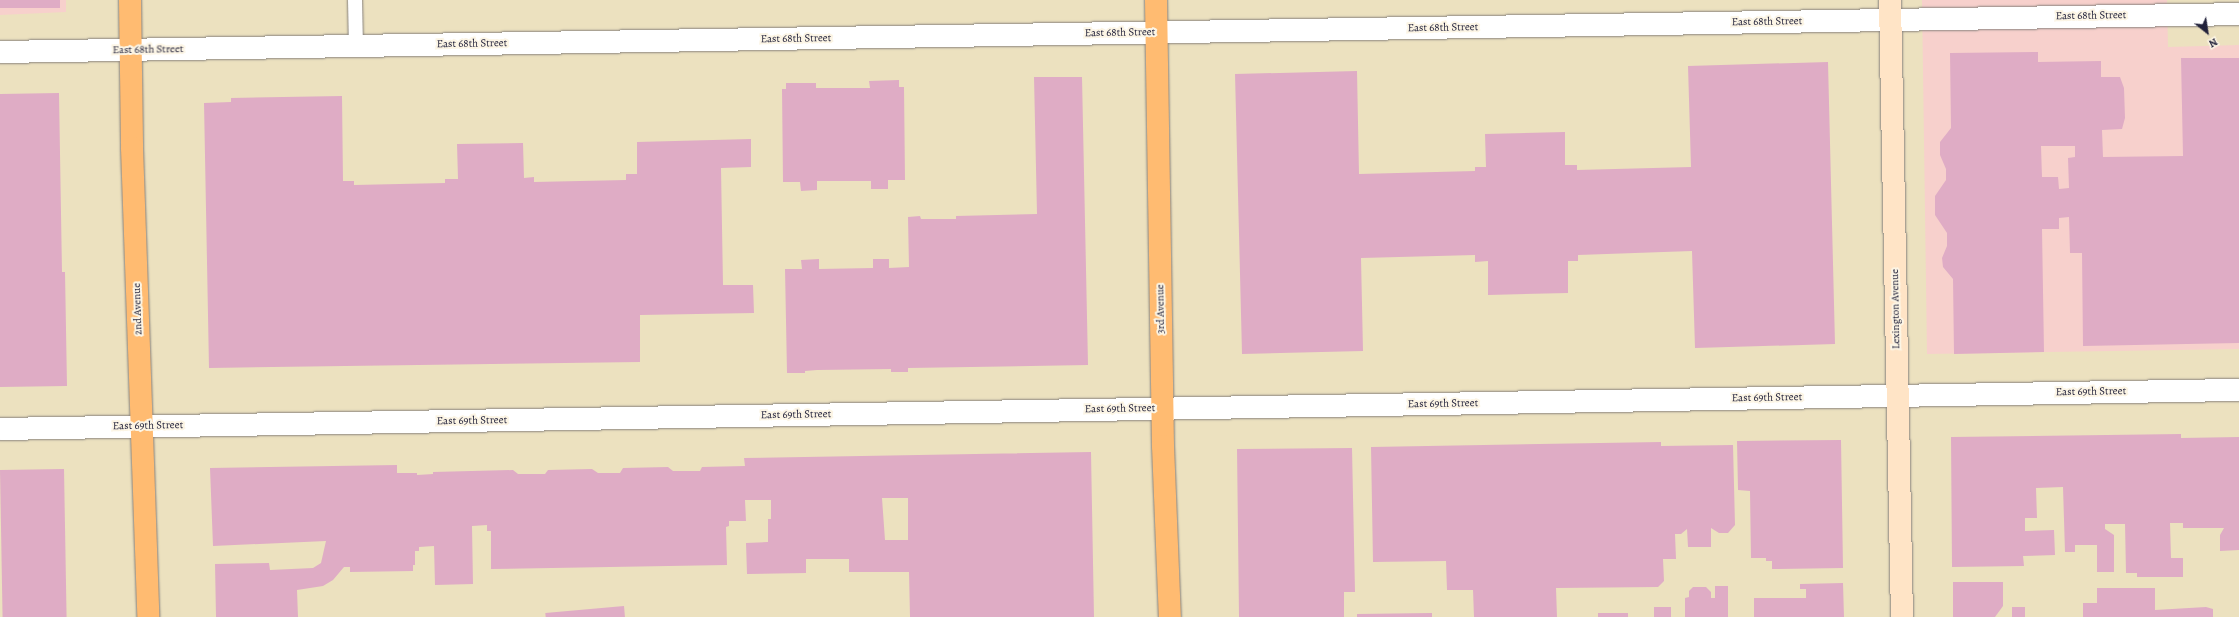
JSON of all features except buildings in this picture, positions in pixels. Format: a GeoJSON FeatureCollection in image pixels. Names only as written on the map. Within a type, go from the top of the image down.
{"type":"FeatureCollection","features":[{"type":"Feature","properties":{"kind":"main road","name":"2nd Avenue"},"geometry":{"type":"LineString","coordinates":[[130,0],[130,50],[148,617]]}},
{"type":"Feature","properties":{"kind":"main road","name":"3rd Avenue"},"geometry":{"type":"LineString","coordinates":[[1156,0],[1163,409],[1170,617]]}},
{"type":"Feature","properties":{"kind":"main road","name":"Lexington Avenue"},"geometry":{"type":"LineString","coordinates":[[1891,10],[1902,617]]}},
{"type":"Feature","properties":{"kind":"street","name":"East 68th Street"},"geometry":{"type":"LineString","coordinates":[[0,52],[1157,32],[1891,10],[2239,14]]}},
{"type":"Feature","properties":{"kind":"street","name":"East 69th Street"},"geometry":{"type":"LineString","coordinates":[[0,429],[2239,390]]}},
{"type":"Feature","properties":{"kind":"lane"},"geometry":{"type":"LineString","coordinates":[[355,0],[356,46]]}},
{"type":"Feature","properties":{"kind":"shaded area"},"geometry":{"type":"Polygon","coordinates":[[[0,0],[66,0],[66,12],[0,15],[0,0]]]}},
{"type":"Feature","properties":{"kind":"shaded area"},"geometry":{"type":"Polygon","coordinates":[[[1922,0],[2167,0],[2168,47],[2239,45],[2239,349],[1927,354],[1922,0]]]}}]}
